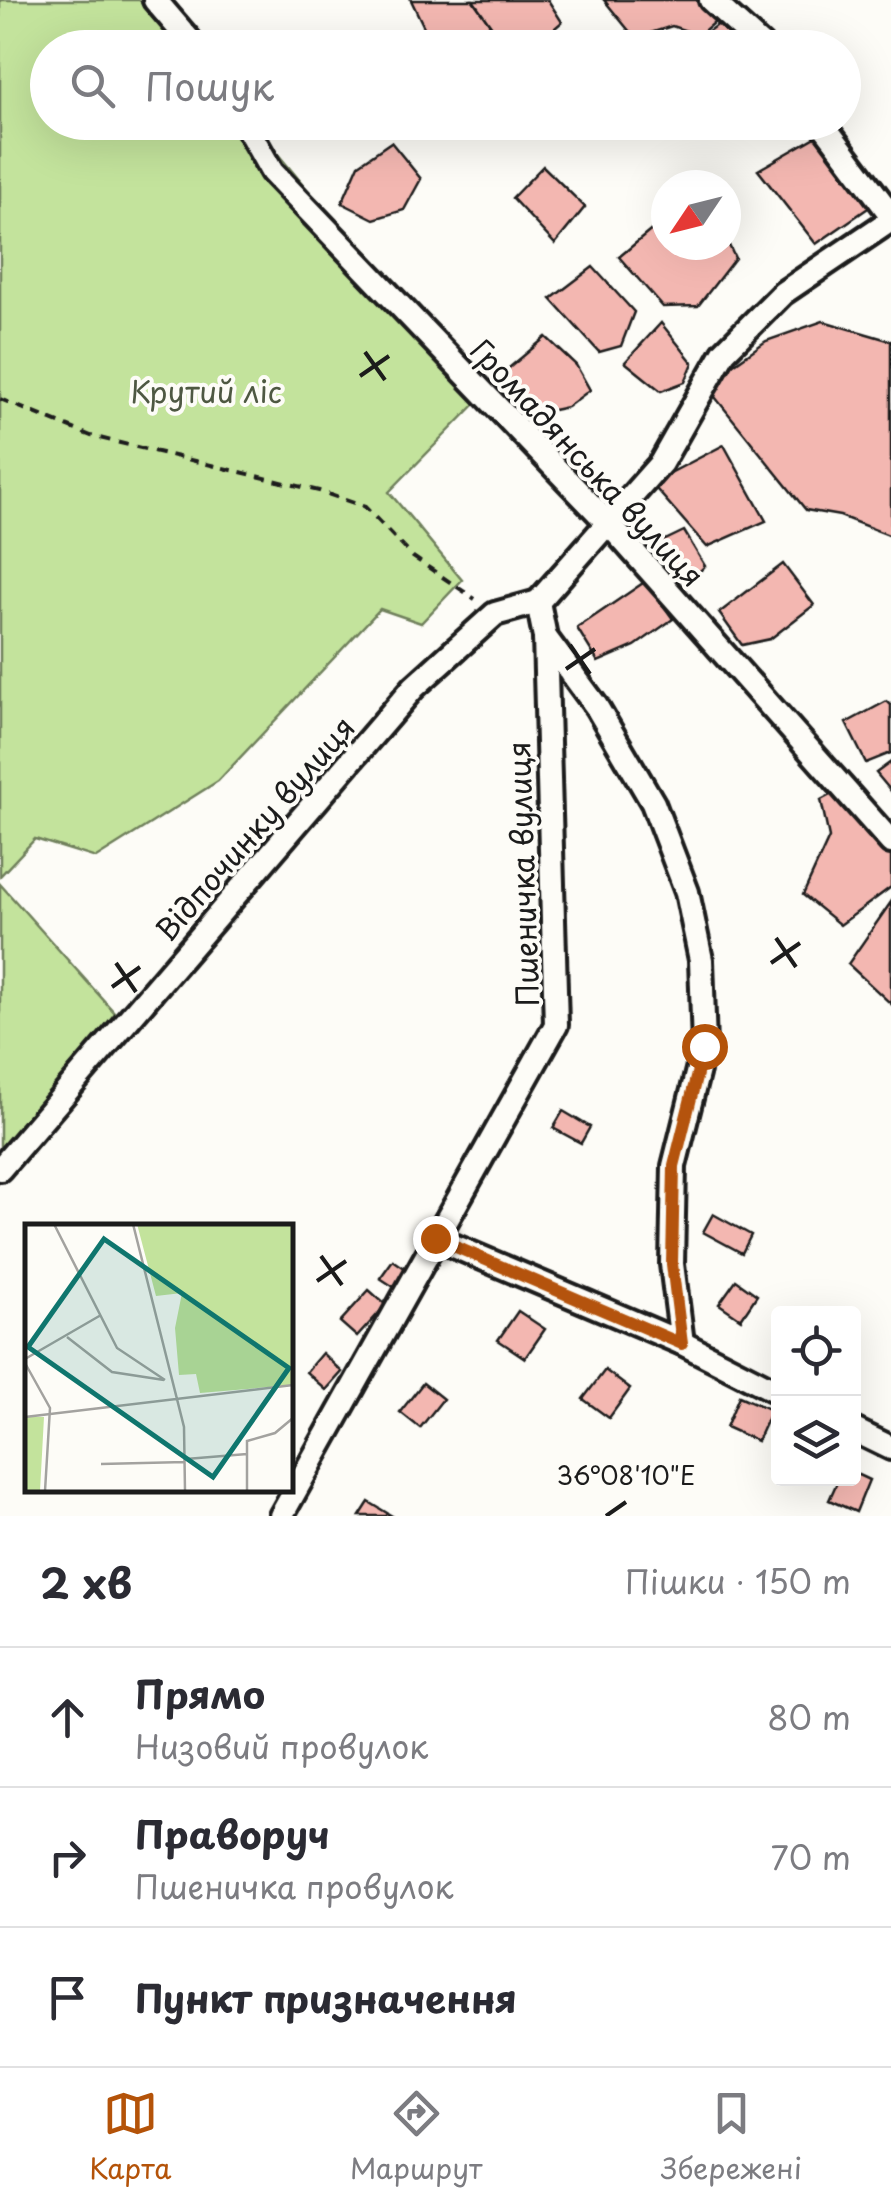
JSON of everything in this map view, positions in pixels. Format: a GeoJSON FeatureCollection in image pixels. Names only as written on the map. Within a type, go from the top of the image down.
{"type":"FeatureCollection","features":[{"type":"Feature","properties":{"kind":"street"},"geometry":{"type":"LineString","coordinates":[[155,0],[181,30]]}},
{"type":"Feature","properties":{"kind":"street"},"geometry":{"type":"LineString","coordinates":[[711,0],[744,30]]}},
{"type":"Feature","properties":{"kind":"street","name":"Громадянська вулиця"},"geometry":{"type":"LineString","coordinates":[[254,140],[272,172],[608,523],[891,842]]}},
{"type":"Feature","properties":{"kind":"street"},"geometry":{"type":"LineString","coordinates":[[538,602],[661,463],[724,352],[782,293],[891,217],[834,140]]}},
{"type":"Feature","properties":{"kind":"street","name":"Відпочинку вулиця"},"geometry":{"type":"LineString","coordinates":[[0,1169],[414,687],[495,614],[538,602]]}},
{"type":"Feature","properties":{"kind":"street","name":"Пшеничка вулиця"},"geometry":{"type":"LineString","coordinates":[[280,1516],[556,1025],[545,638],[538,602]]}},
{"type":"Feature","properties":{"kind":"street"},"geometry":{"type":"LineString","coordinates":[[545,638],[596,706],[653,803],[687,892],[702,960],[704,1046],[674,1166],[672,1264],[682,1344]]}},
{"type":"Feature","properties":{"kind":"street"},"geometry":{"type":"LineString","coordinates":[[435,1238],[682,1344],[771,1388]]}},
{"type":"Feature","properties":{"kind":"street"},"geometry":{"type":"LineString","coordinates":[[861,1433],[891,1448]]}},
{"type":"Feature","properties":{"kind":"path"},"geometry":{"type":"LineString","coordinates":[[0,400],[91,436],[319,491],[365,507],[413,557],[495,614]]}},
{"type":"Feature","properties":{"kind":"green space","name":"Крутий ліс"},"geometry":{"type":"Polygon","coordinates":[[[0,0],[150,0],[176,30],[30,30],[30,140],[266,140],[481,398],[389,492],[462,580],[421,623],[380,609],[218,781],[96,858],[35,839],[0,876],[0,0]]]}},
{"type":"Feature","properties":{"kind":"green space"},"geometry":{"type":"Polygon","coordinates":[[[0,884],[115,1013],[0,1163],[0,884]]]}},
{"type":"Feature","properties":{"kind":"building"},"geometry":{"type":"Polygon","coordinates":[[[411,0],[473,0],[494,30],[425,30],[411,0]]]}},
{"type":"Feature","properties":{"kind":"building"},"geometry":{"type":"Polygon","coordinates":[[[473,0],[548,0],[562,22],[553,30],[494,30],[473,0]]]}},
{"type":"Feature","properties":{"kind":"building"},"geometry":{"type":"Polygon","coordinates":[[[604,0],[708,0],[720,17],[705,30],[672,26],[628,30],[604,0]]]}},
{"type":"Feature","properties":{"kind":"building"},"geometry":{"type":"Polygon","coordinates":[[[723,20],[735,30],[710,30],[723,20]]]}},
{"type":"Feature","properties":{"kind":"building"},"geometry":{"type":"Polygon","coordinates":[[[810,140],[826,140],[874,204],[816,244],[758,170],[810,140]]]}},
{"type":"Feature","properties":{"kind":"building"},"geometry":{"type":"Polygon","coordinates":[[[391,142],[421,179],[404,210],[374,219],[342,203],[359,164],[391,142]]]}},
{"type":"Feature","properties":{"kind":"building"},"geometry":{"type":"Polygon","coordinates":[[[543,166],[585,207],[555,244],[512,198],[543,166]]]}},
{"type":"Feature","properties":{"kind":"building"},"geometry":{"type":"Polygon","coordinates":[[[651,230],[651,260],[733,260],[698,306],[663,307],[619,257],[651,230]]]}},
{"type":"Feature","properties":{"kind":"building"},"geometry":{"type":"Polygon","coordinates":[[[593,267],[634,312],[621,346],[599,352],[551,299],[593,267]]]}},
{"type":"Feature","properties":{"kind":"building"},"geometry":{"type":"Polygon","coordinates":[[[823,321],[891,341],[891,536],[840,516],[806,510],[715,397],[718,375],[766,341],[823,321]]]}},
{"type":"Feature","properties":{"kind":"building"},"geometry":{"type":"Polygon","coordinates":[[[661,323],[693,363],[685,382],[661,391],[625,362],[661,323]]]}},
{"type":"Feature","properties":{"kind":"building"},"geometry":{"type":"Polygon","coordinates":[[[546,337],[576,365],[590,390],[567,407],[534,414],[503,373],[546,337]]]}},
{"type":"Feature","properties":{"kind":"building"},"geometry":{"type":"Polygon","coordinates":[[[724,445],[766,521],[707,547],[651,483],[724,445]]]}},
{"type":"Feature","properties":{"kind":"building"},"geometry":{"type":"Polygon","coordinates":[[[684,531],[705,566],[693,578],[676,581],[651,547],[684,531]]]}},
{"type":"Feature","properties":{"kind":"building"},"geometry":{"type":"Polygon","coordinates":[[[783,564],[814,605],[770,639],[742,645],[719,613],[783,564]]]}},
{"type":"Feature","properties":{"kind":"building"},"geometry":{"type":"Polygon","coordinates":[[[646,581],[673,619],[635,646],[598,662],[577,628],[646,581]]]}},
{"type":"Feature","properties":{"kind":"building"},"geometry":{"type":"Polygon","coordinates":[[[887,701],[891,705],[891,753],[866,763],[846,723],[887,701]]]}},
{"type":"Feature","properties":{"kind":"building"},"geometry":{"type":"Polygon","coordinates":[[[891,762],[891,791],[876,773],[891,762]]]}},
{"type":"Feature","properties":{"kind":"building"},"geometry":{"type":"Polygon","coordinates":[[[838,791],[891,850],[891,887],[840,925],[803,895],[829,838],[821,800],[838,791]]]}},
{"type":"Feature","properties":{"kind":"building"},"geometry":{"type":"Polygon","coordinates":[[[891,902],[891,1004],[848,964],[891,902]]]}},
{"type":"Feature","properties":{"kind":"building"},"geometry":{"type":"Polygon","coordinates":[[[563,1111],[590,1127],[581,1143],[553,1128],[563,1111]]]}},
{"type":"Feature","properties":{"kind":"building"},"geometry":{"type":"Polygon","coordinates":[[[713,1214],[751,1235],[742,1253],[703,1232],[713,1214]]]}},
{"type":"Feature","properties":{"kind":"building"},"geometry":{"type":"Polygon","coordinates":[[[393,1260],[409,1271],[397,1289],[380,1278],[393,1260]]]}},
{"type":"Feature","properties":{"kind":"building"},"geometry":{"type":"Polygon","coordinates":[[[736,1280],[757,1295],[741,1319],[719,1304],[736,1280]]]}},
{"type":"Feature","properties":{"kind":"building"},"geometry":{"type":"Polygon","coordinates":[[[369,1290],[386,1305],[357,1337],[340,1322],[369,1290]]]}},
{"type":"Feature","properties":{"kind":"building"},"geometry":{"type":"Polygon","coordinates":[[[518,1311],[545,1329],[525,1358],[498,1340],[518,1311]]]}},
{"type":"Feature","properties":{"kind":"building"},"geometry":{"type":"Polygon","coordinates":[[[322,1353],[342,1372],[326,1390],[306,1372],[322,1353]]]}},
{"type":"Feature","properties":{"kind":"building"},"geometry":{"type":"Polygon","coordinates":[[[605,1370],[630,1389],[609,1418],[583,1399],[605,1370]]]}},
{"type":"Feature","properties":{"kind":"building"},"geometry":{"type":"Polygon","coordinates":[[[423,1383],[443,1399],[420,1428],[400,1412],[423,1383]]]}},
{"type":"Feature","properties":{"kind":"building"},"geometry":{"type":"Polygon","coordinates":[[[739,1396],[771,1410],[757,1441],[726,1427],[739,1396]]]}},
{"type":"Feature","properties":{"kind":"building"},"geometry":{"type":"Polygon","coordinates":[[[861,1476],[869,1480],[856,1512],[829,1500],[835,1486],[861,1486],[861,1476]]]}},
{"type":"Feature","properties":{"kind":"building"},"geometry":{"type":"Polygon","coordinates":[[[369,1502],[392,1516],[360,1516],[369,1502]]]}},
{"type":"Feature","properties":{"kind":"route"},"geometry":{"type":"LineString","coordinates":[[435,1238],[682,1344],[672,1264],[674,1166],[704,1046]]}}]}
